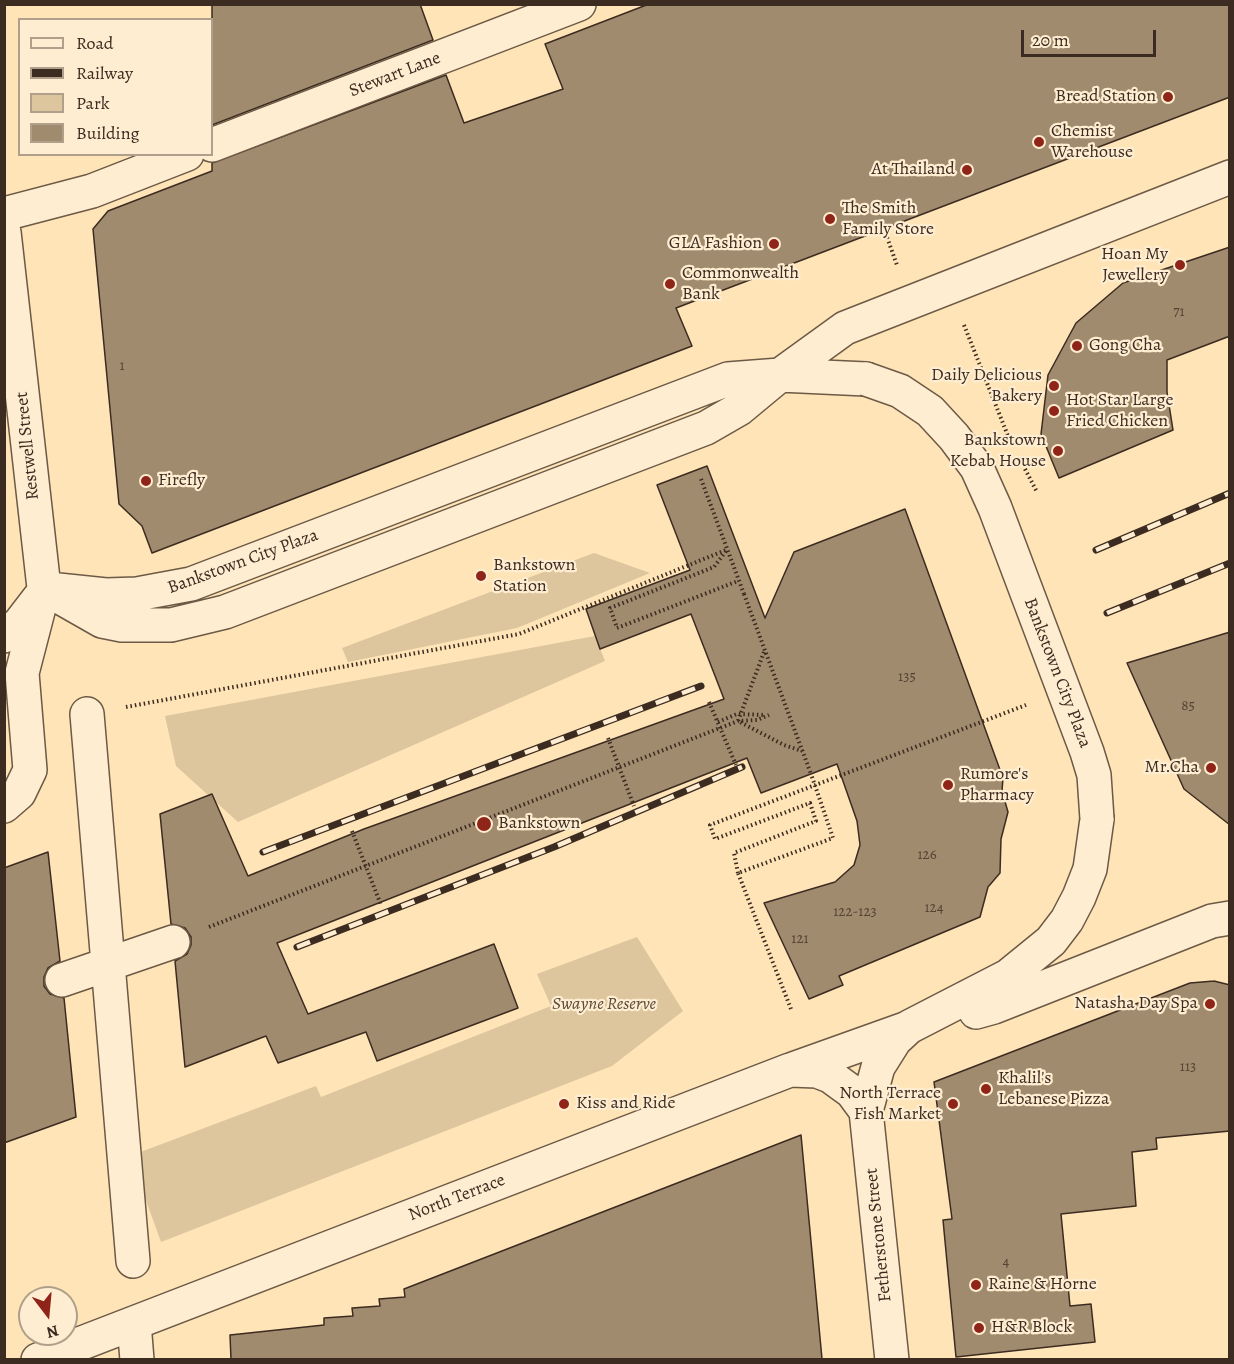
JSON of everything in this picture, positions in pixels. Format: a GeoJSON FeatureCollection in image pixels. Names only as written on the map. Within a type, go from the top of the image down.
{"type":"FeatureCollection","features":[{"type":"Feature","properties":{"kind":"street","name":"Stewart Lane"},"geometry":{"type":"LineString","coordinates":[[213,145],[579,4]]}},
{"type":"Feature","properties":{"kind":"street"},"geometry":{"type":"LineString","coordinates":[[4,214],[92,191],[182,156]]}},
{"type":"Feature","properties":{"kind":"street","name":"Bankstown City Plaza"},"geometry":{"type":"LineString","coordinates":[[44,588],[102,621],[122,625],[171,625],[225,612],[706,428],[739,410],[780,375],[830,338],[861,320],[1230,177]]}},
{"type":"Feature","properties":{"kind":"street","name":"Restwell Street"},"geometry":{"type":"LineString","coordinates":[[4,232],[44,588]]}},
{"type":"Feature","properties":{"kind":"street","name":"Bankstown City Plaza"},"geometry":{"type":"LineString","coordinates":[[780,375],[866,379],[900,391],[930,411],[954,437],[977,468],[995,508],[1088,752],[1094,775],[1097,819],[1090,868],[1067,920],[1051,940],[1008,976],[909,1027],[885,1053],[866,1111]]}},
{"type":"Feature","properties":{"kind":"street"},"geometry":{"type":"LineString","coordinates":[[4,636],[19,624],[44,588]]}},
{"type":"Feature","properties":{"kind":"street"},"geometry":{"type":"LineString","coordinates":[[4,806],[20,793],[30,770],[22,674],[44,588]]}},
{"type":"Feature","properties":{"kind":"street"},"geometry":{"type":"LineString","coordinates":[[87,714],[133,1261]]}},
{"type":"Feature","properties":{"kind":"street"},"geometry":{"type":"LineString","coordinates":[[790,1070],[909,1027],[994,1007],[1212,921],[1230,918]]}},
{"type":"Feature","properties":{"kind":"street"},"geometry":{"type":"LineString","coordinates":[[62,980],[173,942]]}},
{"type":"Feature","properties":{"kind":"street","name":"North Terrace"},"geometry":{"type":"LineString","coordinates":[[38,1359],[790,1070],[817,1071],[830,1076],[852,1092],[866,1111]]}},
{"type":"Feature","properties":{"kind":"street","name":"Fetherstone Street"},"geometry":{"type":"LineString","coordinates":[[866,1111],[892,1359]]}},
{"type":"Feature","properties":{"kind":"street"},"geometry":{"type":"LineString","coordinates":[[134,1323],[137,1359]]}},
{"type":"Feature","properties":{"kind":"path"},"geometry":{"type":"LineString","coordinates":[[884,229],[901,274]]}},
{"type":"Feature","properties":{"kind":"path"},"geometry":{"type":"LineString","coordinates":[[963,323],[1012,445]]}},
{"type":"Feature","properties":{"kind":"path"},"geometry":{"type":"LineString","coordinates":[[1022,464],[1037,492]]}},
{"type":"Feature","properties":{"kind":"path"},"geometry":{"type":"LineString","coordinates":[[701,479],[833,838],[738,873]]}},
{"type":"Feature","properties":{"kind":"path"},"geometry":{"type":"LineString","coordinates":[[726,550],[714,567],[610,608],[617,628],[738,580]]}},
{"type":"Feature","properties":{"kind":"path"},"geometry":{"type":"LineString","coordinates":[[87,714],[519,634],[726,550]]}},
{"type":"Feature","properties":{"kind":"path"},"geometry":{"type":"LineString","coordinates":[[738,721],[765,652]]}},
{"type":"Feature","properties":{"kind":"path"},"geometry":{"type":"LineString","coordinates":[[709,702],[736,765]]}},
{"type":"Feature","properties":{"kind":"path"},"geometry":{"type":"LineString","coordinates":[[791,1009],[738,873],[734,853],[816,820],[810,803],[716,839],[710,825],[1027,705]]}},
{"type":"Feature","properties":{"kind":"path"},"geometry":{"type":"LineString","coordinates":[[173,942],[738,721],[758,720],[769,715],[737,714],[717,722]]}},
{"type":"Feature","properties":{"kind":"path"},"geometry":{"type":"LineString","coordinates":[[738,721],[784,745],[803,752]]}},
{"type":"Feature","properties":{"kind":"path"},"geometry":{"type":"LineString","coordinates":[[608,738],[634,806]]}},
{"type":"Feature","properties":{"kind":"path"},"geometry":{"type":"LineString","coordinates":[[352,831],[381,904]]}},
{"type":"Feature","properties":{"kind":"green space"},"geometry":{"type":"Polygon","coordinates":[[[594,553],[650,573],[517,628],[348,662],[342,648],[594,553]]]}},
{"type":"Feature","properties":{"kind":"green space"},"geometry":{"type":"Polygon","coordinates":[[[595,636],[605,661],[238,822],[176,766],[165,716],[595,636]]]}},
{"type":"Feature","properties":{"kind":"green space","name":"Swayne Reserve"},"geometry":{"type":"Polygon","coordinates":[[[637,937],[683,1011],[612,1066],[161,1242],[130,1156],[316,1086],[321,1097],[551,1006],[537,974],[637,937]]]}},
{"type":"Feature","properties":{"kind":"building"},"geometry":{"type":"Polygon","coordinates":[[[212,4],[420,4],[433,40],[213,125],[212,4]]]}},
{"type":"Feature","properties":{"kind":"building"},"geometry":{"type":"Polygon","coordinates":[[[649,4],[1230,4],[1230,97],[676,308],[692,346],[152,553],[142,526],[119,504],[93,229],[108,211],[212,171],[212,163],[446,75],[464,123],[563,89],[545,44],[649,4]]]}},
{"type":"Feature","properties":{"kind":"building"},"geometry":{"type":"Polygon","coordinates":[[[1230,247],[1230,336],[1167,360],[1167,392],[1173,430],[1059,478],[1041,434],[1048,375],[1076,323],[1123,283],[1230,247]]]}},
{"type":"Feature","properties":{"kind":"building"},"geometry":{"type":"Polygon","coordinates":[[[707,466],[765,618],[794,552],[905,509],[1003,778],[1002,791],[1008,812],[1001,839],[1000,873],[988,887],[980,917],[839,976],[843,985],[809,999],[764,903],[835,882],[854,865],[860,845],[857,821],[837,764],[761,793],[747,758],[277,943],[308,1014],[494,944],[518,1008],[377,1061],[366,1032],[278,1063],[266,1036],[185,1067],[175,961],[187,954],[191,945],[191,937],[185,928],[171,924],[160,814],[212,794],[248,876],[364,829],[724,699],[691,614],[600,649],[586,609],[690,570],[657,485],[707,466]]]}},
{"type":"Feature","properties":{"kind":"building"},"geometry":{"type":"Polygon","coordinates":[[[1230,632],[1230,825],[1184,789],[1127,663],[1230,632]]]}},
{"type":"Feature","properties":{"kind":"building"},"geometry":{"type":"Polygon","coordinates":[[[48,852],[60,961],[48,968],[44,977],[44,986],[50,994],[64,998],[76,1117],[4,1143],[4,868],[48,852]]]}},
{"type":"Feature","properties":{"kind":"building"},"geometry":{"type":"Polygon","coordinates":[[[1214,981],[1230,985],[1230,1131],[1156,1138],[1157,1149],[1132,1152],[1136,1206],[1061,1214],[1070,1306],[1091,1304],[1095,1342],[956,1357],[943,1220],[952,1219],[934,1082],[1190,983],[1214,981]]]}},
{"type":"Feature","properties":{"kind":"building"},"geometry":{"type":"Polygon","coordinates":[[[801,1135],[822,1359],[231,1359],[230,1335],[324,1325],[324,1318],[353,1316],[352,1308],[380,1306],[379,1299],[405,1297],[404,1289],[801,1135]]]}},
{"type":"Feature","properties":{"kind":"railway"},"geometry":{"type":"LineString","coordinates":[[1096,550],[1230,493]]}},
{"type":"Feature","properties":{"kind":"railway"},"geometry":{"type":"LineString","coordinates":[[1107,613],[1230,563]]}},
{"type":"Feature","properties":{"kind":"railway"},"geometry":{"type":"LineString","coordinates":[[263,852],[701,686]]}},
{"type":"Feature","properties":{"kind":"railway"},"geometry":{"type":"LineString","coordinates":[[297,947],[554,847],[742,767]]}},
{"type":"Feature","properties":{"kind":"place","name":"Bread Station"},"geometry":{"type":"Point","coordinates":[1168,97]}},
{"type":"Feature","properties":{"kind":"place","name":"Chemist Warehouse"},"geometry":{"type":"Point","coordinates":[1039,142]}},
{"type":"Feature","properties":{"kind":"place","name":"At Thailand"},"geometry":{"type":"Point","coordinates":[967,170]}},
{"type":"Feature","properties":{"kind":"place","name":"The Smith Family Store"},"geometry":{"type":"Point","coordinates":[830,219]}},
{"type":"Feature","properties":{"kind":"place","name":"GLA Fashion"},"geometry":{"type":"Point","coordinates":[774,244]}},
{"type":"Feature","properties":{"kind":"place","name":"Hoan My Jewellery"},"geometry":{"type":"Point","coordinates":[1180,265]}},
{"type":"Feature","properties":{"kind":"place","name":"Commonwealth Bank"},"geometry":{"type":"Point","coordinates":[670,284]}},
{"type":"Feature","properties":{"kind":"place","name":"Gong Cha"},"geometry":{"type":"Point","coordinates":[1077,346]}},
{"type":"Feature","properties":{"kind":"place","name":"Daily Delicious Bakery"},"geometry":{"type":"Point","coordinates":[1054,386]}},
{"type":"Feature","properties":{"kind":"place","name":"Hot Star Large Fried Chicken"},"geometry":{"type":"Point","coordinates":[1054,411]}},
{"type":"Feature","properties":{"kind":"place","name":"Bankstown Kebab House"},"geometry":{"type":"Point","coordinates":[1058,451]}},
{"type":"Feature","properties":{"kind":"place","name":"Firefly"},"geometry":{"type":"Point","coordinates":[146,481]}},
{"type":"Feature","properties":{"kind":"place","name":"Bankstown Station"},"geometry":{"type":"Point","coordinates":[481,576]}},
{"type":"Feature","properties":{"kind":"place","name":"Mr.Cha"},"geometry":{"type":"Point","coordinates":[1211,768]}},
{"type":"Feature","properties":{"kind":"place","name":"Rumore's Pharmacy"},"geometry":{"type":"Point","coordinates":[948,785]}},
{"type":"Feature","properties":{"kind":"place","name":"Bankstown"},"geometry":{"type":"Point","coordinates":[484,824]}},
{"type":"Feature","properties":{"kind":"place","name":"Natasha Day Spa"},"geometry":{"type":"Point","coordinates":[1210,1004]}},
{"type":"Feature","properties":{"kind":"place","name":"Khalil's Lebanese Pizza"},"geometry":{"type":"Point","coordinates":[986,1089]}},
{"type":"Feature","properties":{"kind":"place","name":"Kiss and Ride"},"geometry":{"type":"Point","coordinates":[564,1104]}},
{"type":"Feature","properties":{"kind":"place","name":"North Terrace Fish Market"},"geometry":{"type":"Point","coordinates":[953,1104]}},
{"type":"Feature","properties":{"kind":"place","name":"Raine & Horne"},"geometry":{"type":"Point","coordinates":[976,1285]}},
{"type":"Feature","properties":{"kind":"place","name":"H&R Block"},"geometry":{"type":"Point","coordinates":[979,1328]}}]}
